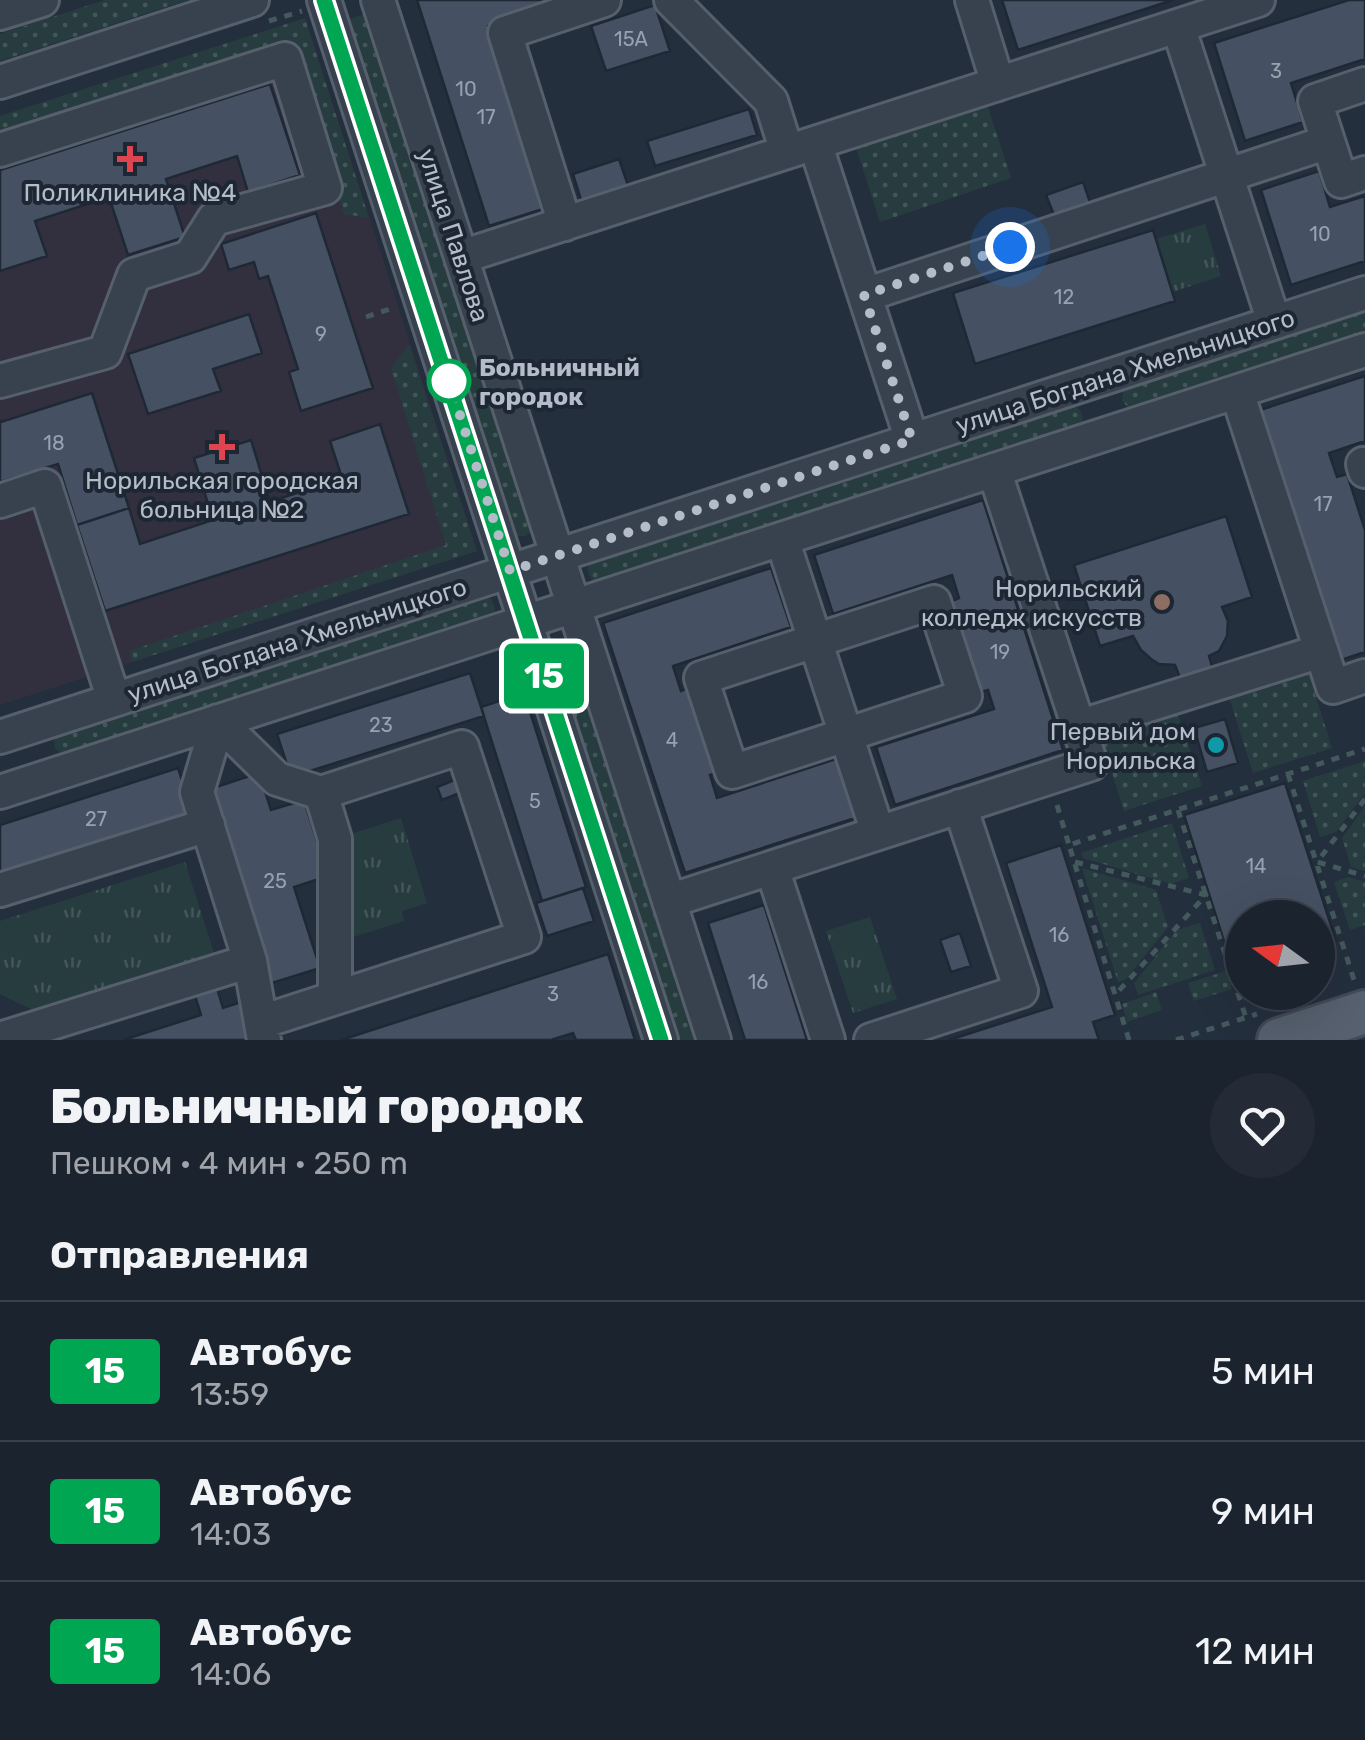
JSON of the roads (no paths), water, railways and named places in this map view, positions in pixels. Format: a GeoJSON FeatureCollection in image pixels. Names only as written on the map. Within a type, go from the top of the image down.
{"type":"FeatureCollection","features":[{"type":"Feature","properties":{"kind":"main road"},"geometry":{"type":"LineString","coordinates":[[1262,1029],[1360,997]]}},
{"type":"Feature","properties":{"kind":"street"},"geometry":{"type":"LineString","coordinates":[[0,14],[42,0]]}},
{"type":"Feature","properties":{"kind":"street"},"geometry":{"type":"LineString","coordinates":[[0,82],[252,0]]}},
{"type":"Feature","properties":{"kind":"street","name":"улица Павлова"},"geometry":{"type":"LineString","coordinates":[[324,0],[661,1040]]}},
{"type":"Feature","properties":{"kind":"street","name":"улица Павлова"},"geometry":{"type":"LineString","coordinates":[[378,0],[714,1040]]}},
{"type":"Feature","properties":{"kind":"street"},"geometry":{"type":"LineString","coordinates":[[565,224],[506,34],[604,0]]}},
{"type":"Feature","properties":{"kind":"street"},"geometry":{"type":"LineString","coordinates":[[671,0],[772,101],[801,148],[864,295],[912,440]]}},
{"type":"Feature","properties":{"kind":"street"},"geometry":{"type":"LineString","coordinates":[[972,0],[998,84]]}},
{"type":"Feature","properties":{"kind":"street"},"geometry":{"type":"LineString","coordinates":[[461,257],[1178,26],[1214,7],[1258,0]]}},
{"type":"Feature","properties":{"kind":"street"},"geometry":{"type":"LineString","coordinates":[[1178,26],[1274,322]]}},
{"type":"Feature","properties":{"kind":"street"},"geometry":{"type":"LineString","coordinates":[[0,150],[285,59],[325,188],[214,219],[190,257],[134,274],[106,352],[0,381]]}},
{"type":"Feature","properties":{"kind":"street"},"geometry":{"type":"LineString","coordinates":[[1365,84],[1315,101],[1342,181],[1365,174]]}},
{"type":"Feature","properties":{"kind":"street"},"geometry":{"type":"LineString","coordinates":[[864,295],[1328,142]]}},
{"type":"Feature","properties":{"kind":"street","name":"улица Богдана Хмельницкого"},"geometry":{"type":"LineString","coordinates":[[43,778],[14,732],[1365,292]]}},
{"type":"Feature","properties":{"kind":"street"},"geometry":{"type":"LineString","coordinates":[[0,792],[1365,350]]}},
{"type":"Feature","properties":{"kind":"street"},"geometry":{"type":"LineString","coordinates":[[1237,392],[1333,687],[1365,676]]}},
{"type":"Feature","properties":{"kind":"street"},"geometry":{"type":"LineString","coordinates":[[669,901],[1090,764],[994,470]]}},
{"type":"Feature","properties":{"kind":"street"},"geometry":{"type":"LineString","coordinates":[[0,502],[46,486],[114,700]]}},
{"type":"Feature","properties":{"kind":"street"},"geometry":{"type":"LineString","coordinates":[[782,538],[878,833]]}},
{"type":"Feature","properties":{"kind":"street"},"geometry":{"type":"LineString","coordinates":[[934,602],[965,696],[732,772],[701,678],[816,641],[934,602]]}},
{"type":"Feature","properties":{"kind":"street"},"geometry":{"type":"LineString","coordinates":[[1078,727],[1321,651]]}},
{"type":"Feature","properties":{"kind":"street"},"geometry":{"type":"LineString","coordinates":[[218,721],[277,779],[320,793],[462,747],[524,937],[335,998],[263,1031],[250,961],[197,792],[218,721]]}},
{"type":"Feature","properties":{"kind":"street"},"geometry":{"type":"LineString","coordinates":[[320,793],[335,840],[335,998]]}},
{"type":"Feature","properties":{"kind":"street"},"geometry":{"type":"LineString","coordinates":[[871,1040],[1020,991],[960,806]]}},
{"type":"Feature","properties":{"kind":"street"},"geometry":{"type":"LineString","coordinates":[[0,890],[208,825]]}},
{"type":"Feature","properties":{"kind":"street"},"geometry":{"type":"LineString","coordinates":[[772,868],[828,1040]]}},
{"type":"Feature","properties":{"kind":"street"},"geometry":{"type":"LineString","coordinates":[[0,1039],[250,961]]}},
{"type":"Feature","properties":{"kind":"place","name":"Поликлиника №4"},"geometry":{"type":"Point","coordinates":[130,159]}},
{"type":"Feature","properties":{"kind":"place","name":"Больничный городок"},"geometry":{"type":"Point","coordinates":[449,381]}},
{"type":"Feature","properties":{"kind":"place","name":"Норильская городская больница №2"},"geometry":{"type":"Point","coordinates":[222,447]}},
{"type":"Feature","properties":{"kind":"place","name":"Норильский колледж искусств"},"geometry":{"type":"Point","coordinates":[1162,602]}},
{"type":"Feature","properties":{"kind":"place","name":"Первый дом Норильска"},"geometry":{"type":"Point","coordinates":[1216,745]}}]}
